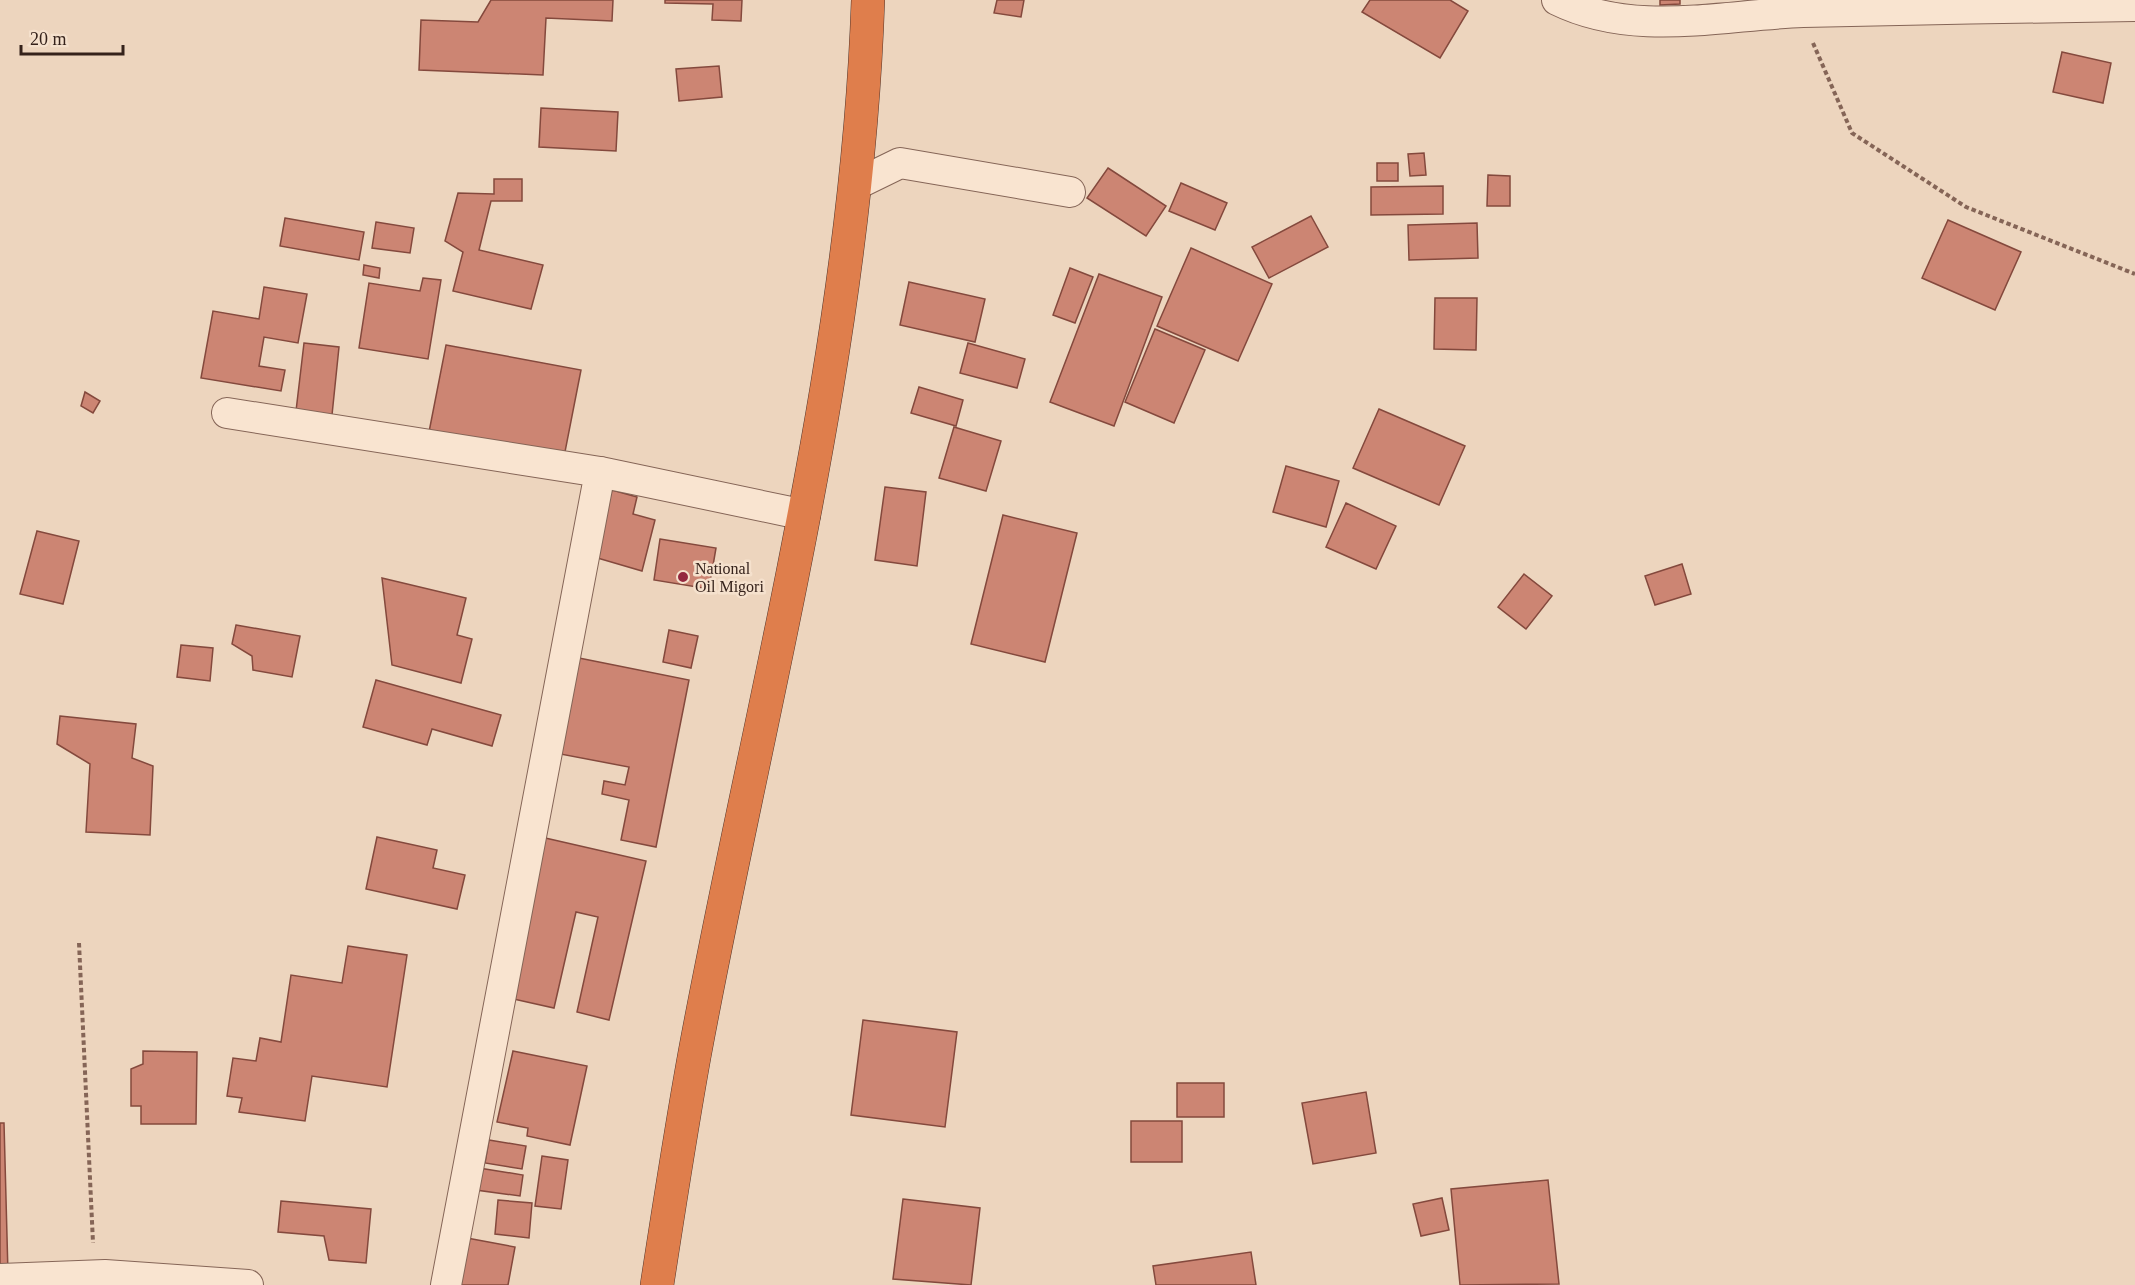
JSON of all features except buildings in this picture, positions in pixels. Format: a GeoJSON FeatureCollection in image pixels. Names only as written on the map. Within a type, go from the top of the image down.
{"type":"FeatureCollection","features":[{"type":"Feature","properties":{"kind":"highway"},"geometry":{"type":"LineString","coordinates":[[657,1285],[695,1053],[805,516],[838,327],[857,184],[868,0]]}},
{"type":"Feature","properties":{"kind":"street"},"geometry":{"type":"LineString","coordinates":[[1557,0],[1605,16],[1640,22],[1674,22],[1800,12],[2135,6]]}},
{"type":"Feature","properties":{"kind":"street"},"geometry":{"type":"LineString","coordinates":[[857,184],[900,164],[1070,192]]}},
{"type":"Feature","properties":{"kind":"street"},"geometry":{"type":"LineString","coordinates":[[227,413],[600,472],[805,516]]}},
{"type":"Feature","properties":{"kind":"street"},"geometry":{"type":"LineString","coordinates":[[446,1285],[600,472]]}},
{"type":"Feature","properties":{"kind":"street"},"geometry":{"type":"LineString","coordinates":[[0,1280],[105,1275],[248,1285]]}},
{"type":"Feature","properties":{"kind":"path"},"geometry":{"type":"LineString","coordinates":[[1800,12],[1852,133],[1966,207],[2135,274]]}},
{"type":"Feature","properties":{"kind":"path"},"geometry":{"type":"LineString","coordinates":[[79,943],[93,1244],[105,1275]]}},
{"type":"Feature","properties":{"kind":"place","name":"National Oil Migori"},"geometry":{"type":"Point","coordinates":[683,577]}}]}
